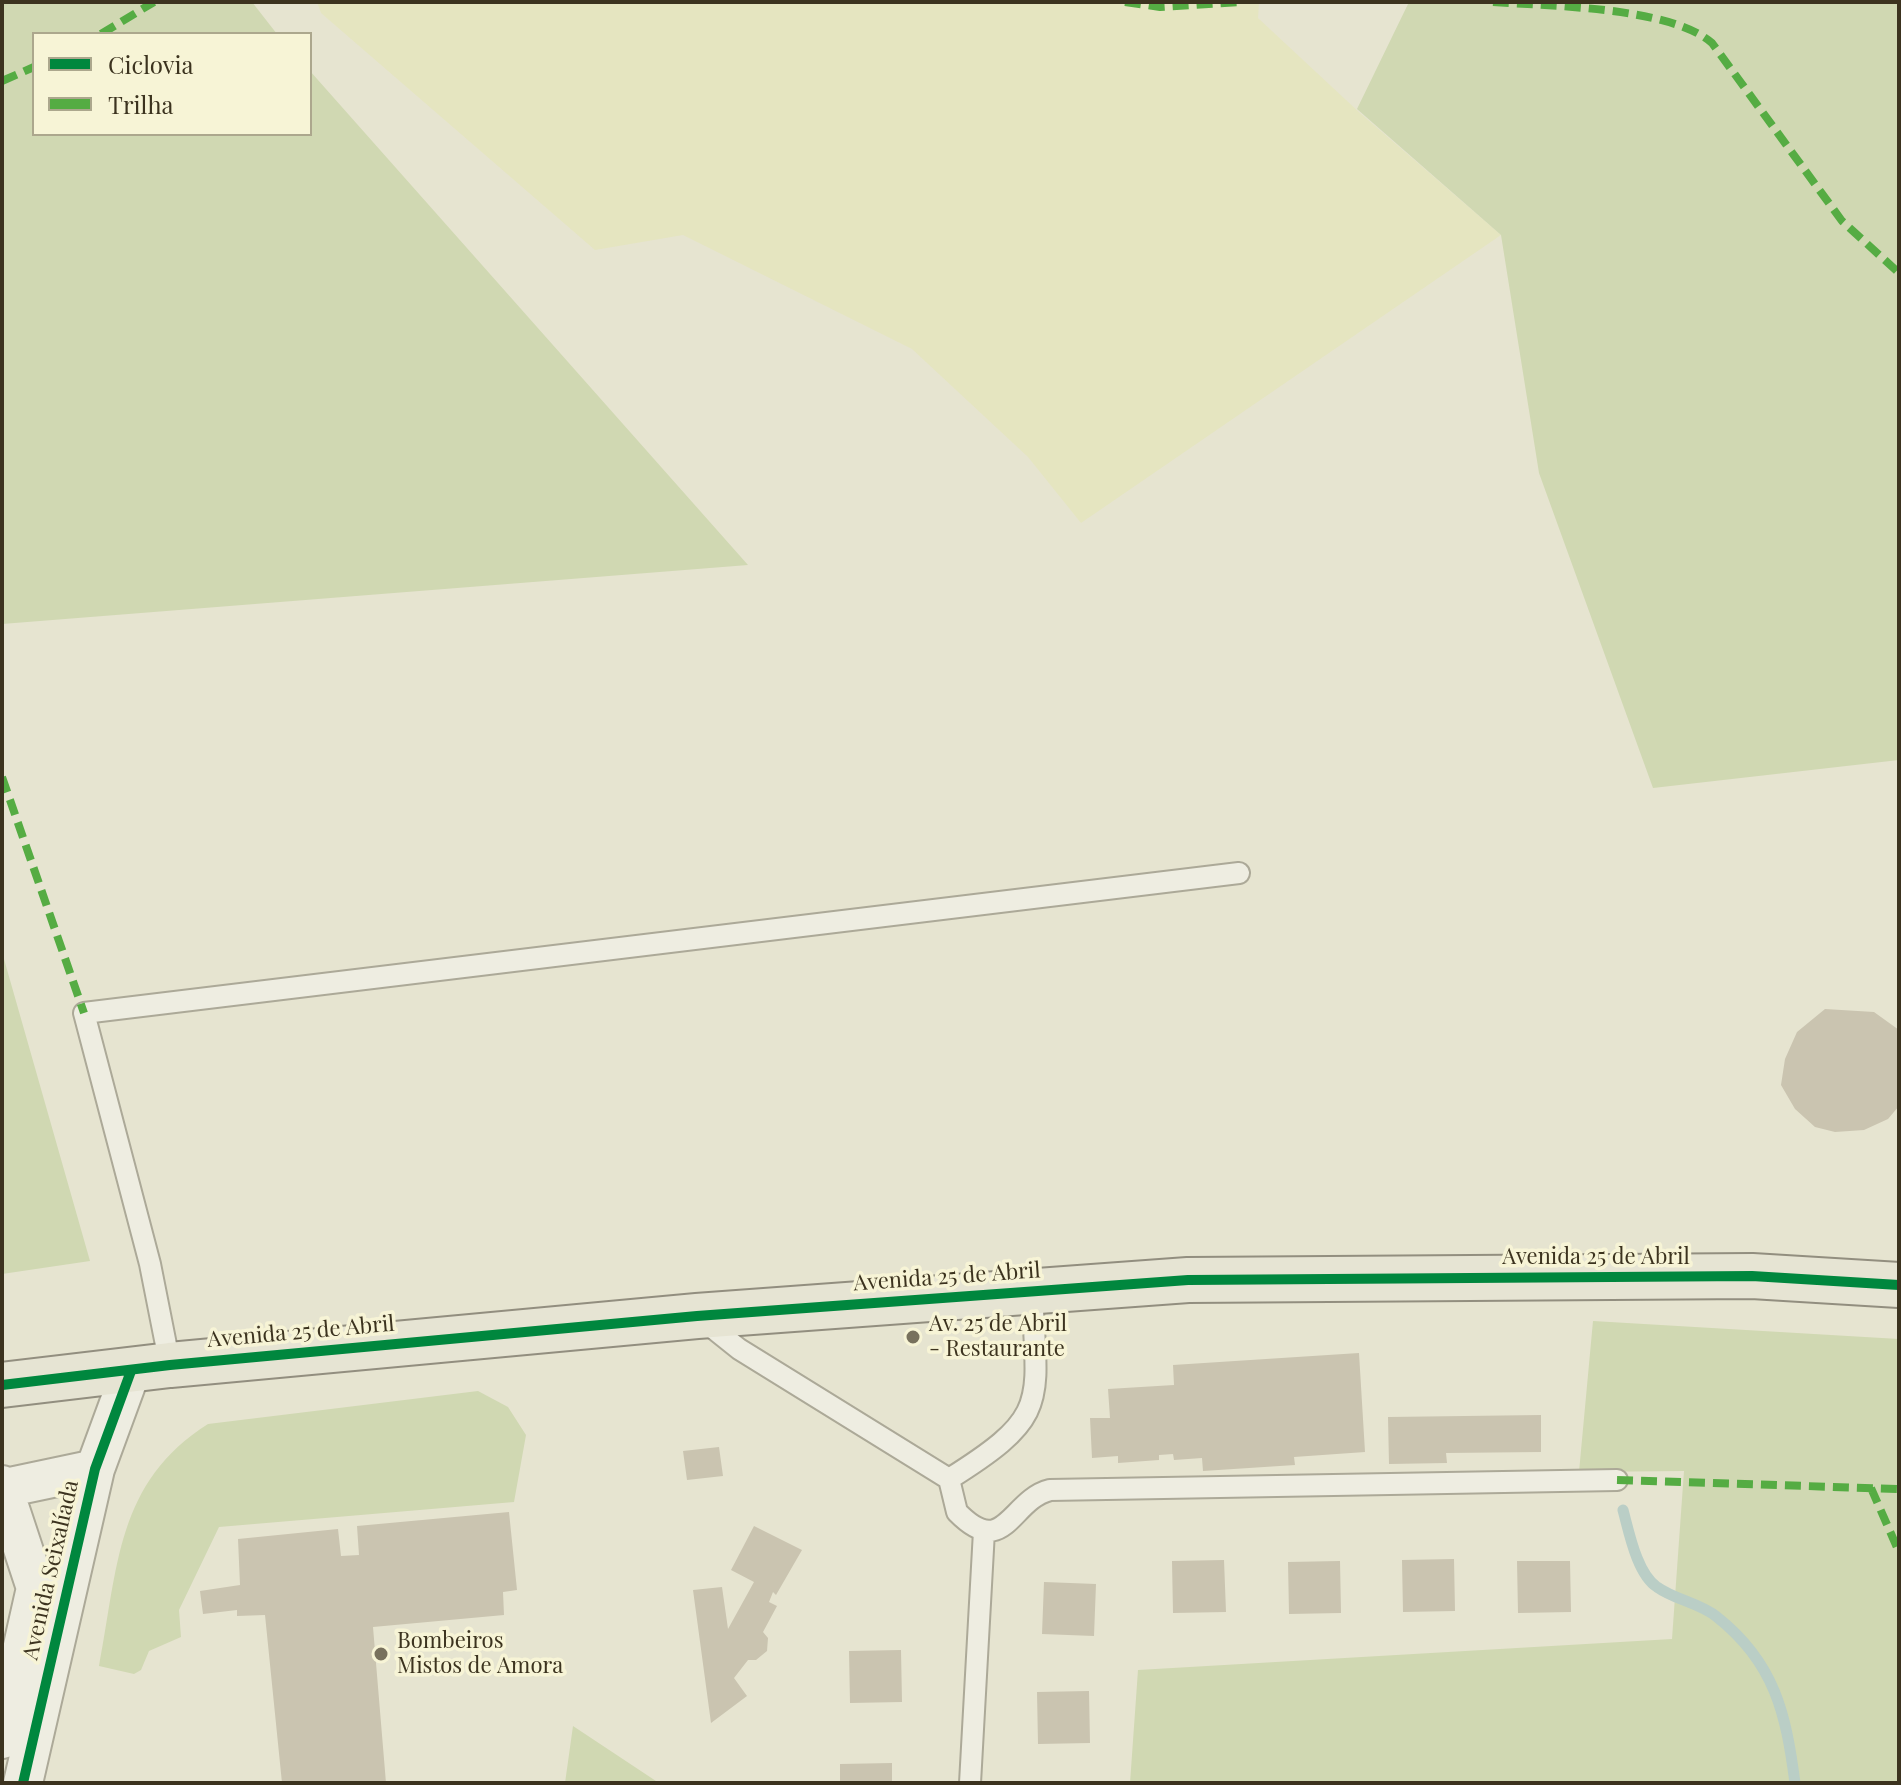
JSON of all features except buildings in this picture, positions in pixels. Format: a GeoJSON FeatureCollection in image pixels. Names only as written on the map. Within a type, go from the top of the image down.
{"type":"FeatureCollection","features":[{"type":"Feature","properties":{"kind":"main road","name":"Avenida 25 de Abril"},"geometry":{"type":"LineString","coordinates":[[2,1385],[697,1316],[1188,1280],[1752,1276],[1899,1285]]}},
{"type":"Feature","properties":{"kind":"street","name":"Avenida Seixalíada"},"geometry":{"type":"LineString","coordinates":[[23,1783],[95,1469],[151,1368]]}},
{"type":"Feature","properties":{"kind":"street"},"geometry":{"type":"LineString","coordinates":[[4,1487],[95,1469]]}},
{"type":"Feature","properties":{"kind":"street","name":"Avenida Seixalíada"},"geometry":{"type":"LineString","coordinates":[[2,1739],[36,1588],[4,1487]]}},
{"type":"Feature","properties":{"kind":"lane"},"geometry":{"type":"LineString","coordinates":[[151,1368],[150,1264],[84,1013],[1239,873]]}},
{"type":"Feature","properties":{"kind":"lane"},"geometry":{"type":"LineString","coordinates":[[949,1479],[998,1449],[1029,1412],[1036,1389],[1032,1291]]}},
{"type":"Feature","properties":{"kind":"lane"},"geometry":{"type":"LineString","coordinates":[[697,1316],[739,1349],[949,1479],[957,1512],[984,1531],[999,1530],[1009,1524],[1029,1501],[1050,1490],[1617,1480]]}},
{"type":"Feature","properties":{"kind":"lane"},"geometry":{"type":"LineString","coordinates":[[970,1783],[984,1531]]}},
{"type":"Feature","properties":{"kind":"green space"},"geometry":{"type":"Polygon","coordinates":[[[2,2],[252,2],[275,32],[32,32],[32,136],[312,136],[312,73],[748,565],[2,624],[2,2]]]}},
{"type":"Feature","properties":{"kind":"green space"},"geometry":{"type":"Polygon","coordinates":[[[317,2],[1259,2],[1258,18],[1360,113],[1501,235],[1081,523],[1028,457],[912,349],[683,235],[595,250],[321,13],[317,2]]]}},
{"type":"Feature","properties":{"kind":"green space"},"geometry":{"type":"Polygon","coordinates":[[[1409,2],[1899,2],[1899,760],[1653,788],[1539,473],[1501,235],[1357,109],[1409,2]]]}},
{"type":"Feature","properties":{"kind":"green space"},"geometry":{"type":"Polygon","coordinates":[[[2,952],[90,1261],[2,1274],[2,952]]]}},
{"type":"Feature","properties":{"kind":"green space"},"geometry":{"type":"Polygon","coordinates":[[[1593,1321],[1899,1339],[1899,1783],[1130,1783],[1138,1670],[1672,1639],[1684,1471],[1579,1472],[1593,1321]]]}},
{"type":"Feature","properties":{"kind":"green space"},"geometry":{"type":"Polygon","coordinates":[[[478,1391],[508,1407],[526,1435],[514,1502],[219,1527],[179,1610],[181,1637],[149,1651],[141,1670],[134,1674],[99,1666],[118,1562],[138,1500],[155,1472],[178,1447],[208,1424],[478,1391]]]}},
{"type":"Feature","properties":{"kind":"green space"},"geometry":{"type":"Polygon","coordinates":[[[573,1726],[659,1783],[565,1783],[573,1726]]]}},
{"type":"Feature","properties":{"kind":"waterway"},"geometry":{"type":"LineString","coordinates":[[1623,1510],[1635,1552],[1650,1581],[1717,1617],[1737,1635],[1765,1672],[1782,1712],[1795,1783]]}},
{"type":"Feature","properties":{"kind":"marked path"},"geometry":{"type":"LineString","coordinates":[[104,32],[154,2]]}},
{"type":"Feature","properties":{"kind":"marked path"},"geometry":{"type":"LineString","coordinates":[[1125,2],[1160,7],[1239,2]]}},
{"type":"Feature","properties":{"kind":"marked path"},"geometry":{"type":"LineString","coordinates":[[1493,2],[1639,15],[1693,31],[1712,43],[1842,221],[1899,273]]}},
{"type":"Feature","properties":{"kind":"marked path"},"geometry":{"type":"LineString","coordinates":[[2,81],[32,68]]}},
{"type":"Feature","properties":{"kind":"marked path"},"geometry":{"type":"LineString","coordinates":[[2,777],[84,1013]]}},
{"type":"Feature","properties":{"kind":"marked path"},"geometry":{"type":"LineString","coordinates":[[1617,1480],[1899,1489]]}},
{"type":"Feature","properties":{"kind":"marked path"},"geometry":{"type":"LineString","coordinates":[[1871,1488],[1899,1552]]}},
{"type":"Feature","properties":{"kind":"cycle path"},"geometry":{"type":"LineString","coordinates":[[2,1385],[170,1365],[697,1316],[1188,1280],[1752,1276],[1899,1285]]}},
{"type":"Feature","properties":{"kind":"cycle path"},"geometry":{"type":"LineString","coordinates":[[23,1783],[95,1469],[131,1371]]}},
{"type":"Feature","properties":{"kind":"place","name":"Av. 25 de Abril - Restaurante"},"geometry":{"type":"Point","coordinates":[913,1337]}},
{"type":"Feature","properties":{"kind":"place","name":"Bombeiros Mistos de Amora"},"geometry":{"type":"Point","coordinates":[381,1654]}}]}
